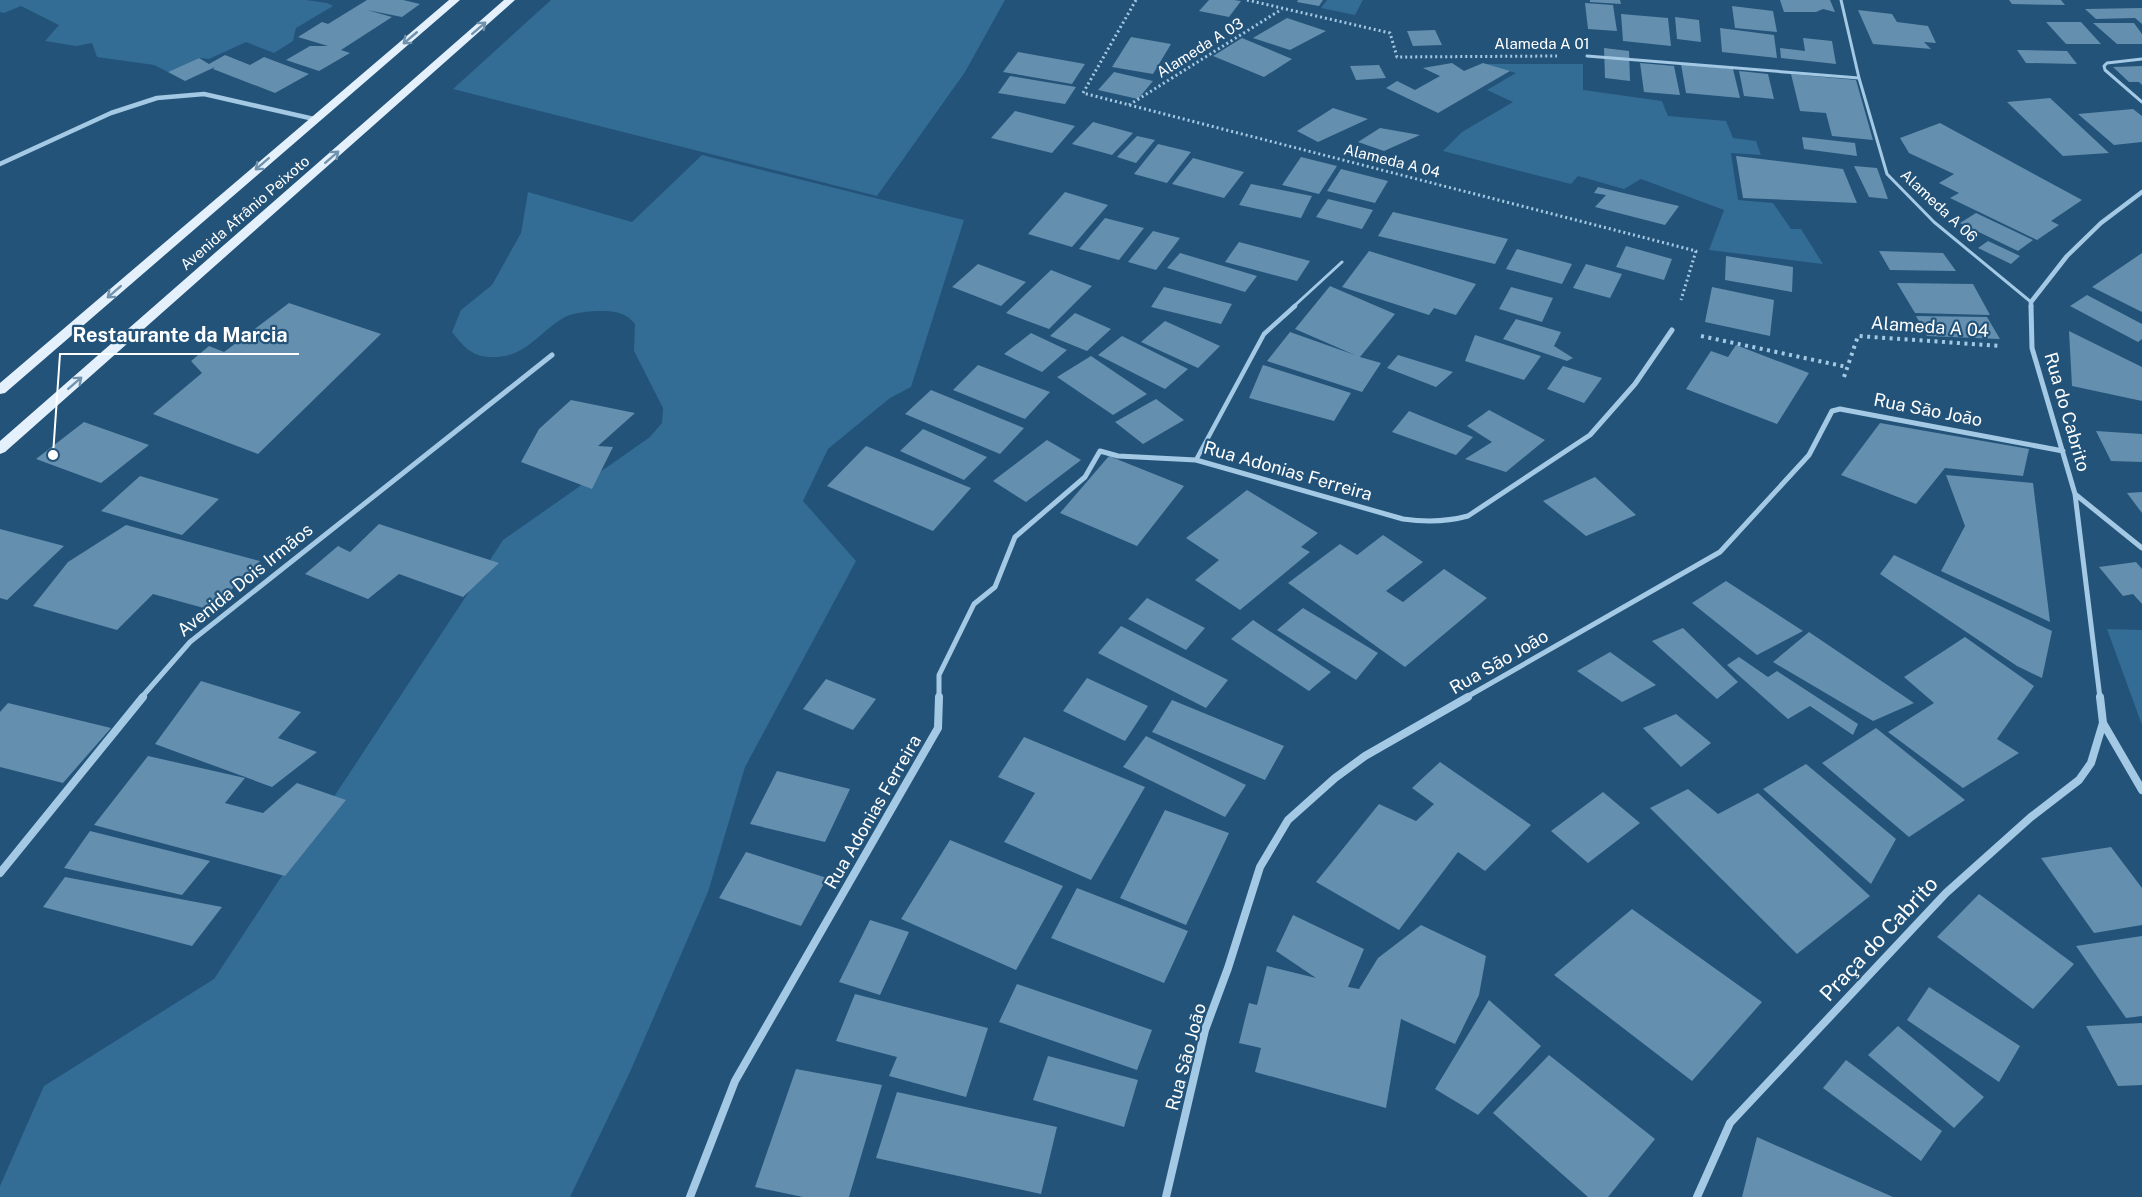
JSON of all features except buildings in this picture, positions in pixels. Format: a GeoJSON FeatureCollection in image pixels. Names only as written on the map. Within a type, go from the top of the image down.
{"type":"FeatureCollection","features":[{"type":"Feature","properties":{"kind":"main road","name":"Avenida Afrânio Peixoto"},"geometry":{"type":"LineString","coordinates":[[0,390],[455,0]]}},
{"type":"Feature","properties":{"kind":"main road","name":"Avenida Afrânio Peixoto"},"geometry":{"type":"LineString","coordinates":[[0,449],[510,0]]}},
{"type":"Feature","properties":{"kind":"street"},"geometry":{"type":"LineString","coordinates":[[0,164],[111,113],[157,98],[204,94],[314,119]]}},
{"type":"Feature","properties":{"kind":"street"},"geometry":{"type":"LineString","coordinates":[[2031,302],[2067,256],[2101,223],[2142,192]]}},
{"type":"Feature","properties":{"kind":"street","name":"Rua do Cabrito"},"geometry":{"type":"LineString","coordinates":[[2031,302],[2032,348],[2075,494],[2142,548]]}},
{"type":"Feature","properties":{"kind":"street","name":"Rua Adonias Ferreira"},"geometry":{"type":"LineString","coordinates":[[690,1197],[735,1081],[938,729],[939,675],[974,604],[995,587],[1015,537],[1085,477],[1100,451],[1118,456],[1196,460],[1403,519],[1428,523],[1453,521],[1468,516],[1590,435],[1635,384],[1672,330]]}},
{"type":"Feature","properties":{"kind":"street","name":"Avenida Dois Irmãos"},"geometry":{"type":"LineString","coordinates":[[0,873],[170,663],[190,642],[552,355]]}},
{"type":"Feature","properties":{"kind":"street","name":"Rua São João"},"geometry":{"type":"LineString","coordinates":[[1166,1197],[1205,1030],[1228,968],[1260,867],[1288,820],[1335,778],[1365,756],[1720,552],[1809,455],[1832,411],[1840,409],[2063,451]]}},
{"type":"Feature","properties":{"kind":"street","name":"Praça do Cabrito"},"geometry":{"type":"LineString","coordinates":[[2075,494],[2103,723],[2142,790]]}},
{"type":"Feature","properties":{"kind":"street","name":"Praça do Cabrito"},"geometry":{"type":"LineString","coordinates":[[1697,1197],[1730,1123],[1946,893],[2031,817],[2079,780],[2091,763],[2103,723]]}},
{"type":"Feature","properties":{"kind":"lane","name":"Alameda A 06"},"geometry":{"type":"LineString","coordinates":[[1840,0],[1859,78],[1887,174],[1935,222],[2031,302]]}},
{"type":"Feature","properties":{"kind":"lane","name":"Alameda A 01"},"geometry":{"type":"LineString","coordinates":[[1587,56],[1859,78]]}},
{"type":"Feature","properties":{"kind":"lane"},"geometry":{"type":"LineString","coordinates":[[2142,59],[2107,63],[2104,66],[2105,70],[2142,102]]}},
{"type":"Feature","properties":{"kind":"lane"},"geometry":{"type":"LineString","coordinates":[[1196,460],[1264,334],[1342,262]]}},
{"type":"Feature","properties":{"kind":"path","name":"Alameda A 04"},"geometry":{"type":"LineString","coordinates":[[1136,0],[1083,93],[1696,251],[1672,330],[1847,367],[1858,336],[2032,348]]}},
{"type":"Feature","properties":{"kind":"path","name":"Alameda A 01"},"geometry":{"type":"LineString","coordinates":[[1247,0],[1390,33],[1397,57],[1587,56]]}},
{"type":"Feature","properties":{"kind":"path","name":"Alameda A 03"},"geometry":{"type":"LineString","coordinates":[[1128,106],[1283,8]]}},
{"type":"Feature","properties":{"kind":"shaded area"},"geometry":{"type":"Polygon","coordinates":[[[0,0],[306,0],[333,6],[296,28],[293,41],[274,53],[246,42],[209,59],[199,58],[168,72],[154,65],[97,57],[92,43],[76,46],[45,41],[59,25],[21,6],[4,13],[0,12],[0,0]]]}},
{"type":"Feature","properties":{"kind":"shaded area"},"geometry":{"type":"Polygon","coordinates":[[[551,0],[1005,0],[965,72],[877,196],[453,89],[551,0]]]}},
{"type":"Feature","properties":{"kind":"shaded area"},"geometry":{"type":"Polygon","coordinates":[[[1327,0],[1363,0],[1355,15],[1321,8],[1327,0]]]}},
{"type":"Feature","properties":{"kind":"shaded area"},"geometry":{"type":"Polygon","coordinates":[[[1484,64],[1583,64],[1583,90],[1662,101],[1668,116],[1726,121],[1733,138],[1756,141],[1761,155],[1731,153],[1738,200],[1773,203],[1791,229],[1801,229],[1823,264],[1709,250],[1724,210],[1641,179],[1624,189],[1578,176],[1571,184],[1443,151],[1462,132],[1513,102],[1487,90],[1516,73],[1484,64]]]}},
{"type":"Feature","properties":{"kind":"shaded area"},"geometry":{"type":"Polygon","coordinates":[[[702,155],[964,220],[911,387],[890,398],[828,449],[803,501],[856,561],[745,767],[708,892],[630,1072],[570,1197],[0,1197],[0,1186],[44,1086],[214,979],[503,540],[650,437],[662,423],[663,408],[634,351],[635,324],[624,315],[602,311],[569,315],[555,323],[530,344],[513,354],[502,357],[483,356],[472,352],[452,332],[461,310],[492,285],[521,233],[528,192],[632,222],[702,155]]]}},
{"type":"Feature","properties":{"kind":"shaded area"},"geometry":{"type":"Polygon","coordinates":[[[2107,629],[2142,630],[2142,725],[2107,629]]]}},
{"type":"Feature","properties":{"kind":"place","name":"Restaurante da Marcia"},"geometry":{"type":"Point","coordinates":[53,455]}}]}
